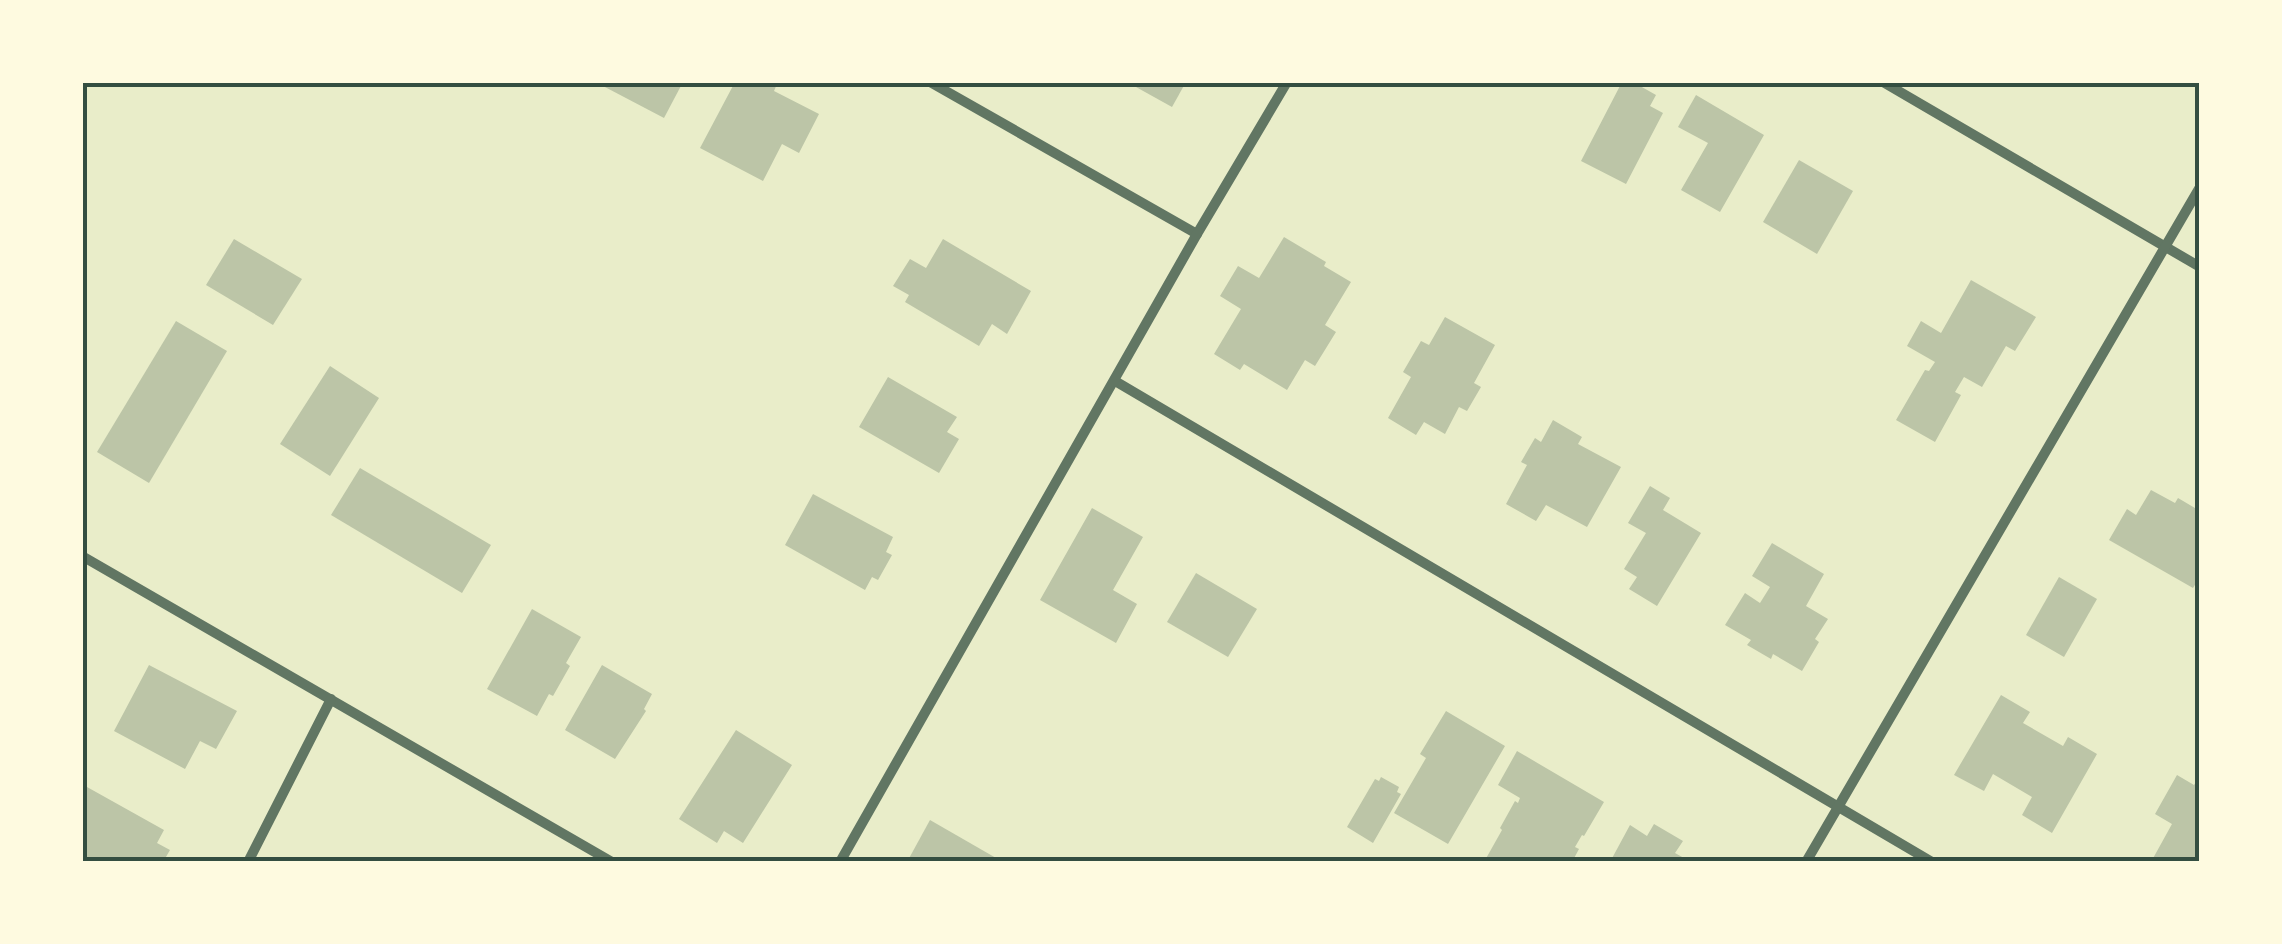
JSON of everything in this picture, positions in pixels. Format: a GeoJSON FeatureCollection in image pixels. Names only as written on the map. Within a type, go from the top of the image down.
{"type":"FeatureCollection","features":[{"type":"Feature","properties":{"kind":"street"},"geometry":{"type":"LineString","coordinates":[[930,82],[1196,234]]}},
{"type":"Feature","properties":{"kind":"street"},"geometry":{"type":"LineString","coordinates":[[840,862],[1196,234],[1287,82]]}},
{"type":"Feature","properties":{"kind":"street"},"geometry":{"type":"LineString","coordinates":[[1884,82],[2200,268]]}},
{"type":"Feature","properties":{"kind":"street"},"geometry":{"type":"LineString","coordinates":[[1806,862],[2200,186]]}},
{"type":"Feature","properties":{"kind":"street"},"geometry":{"type":"LineString","coordinates":[[1115,381],[1932,862]]}},
{"type":"Feature","properties":{"kind":"street"},"geometry":{"type":"LineString","coordinates":[[82,556],[612,862]]}},
{"type":"Feature","properties":{"kind":"street"},"geometry":{"type":"LineString","coordinates":[[248,862],[330,699]]}},
{"type":"Feature","properties":{"kind":"building"},"geometry":{"type":"Polygon","coordinates":[[[605,82],[683,82],[664,118],[603,86],[605,82]]]}},
{"type":"Feature","properties":{"kind":"building"},"geometry":{"type":"Polygon","coordinates":[[[735,82],[774,82],[774,91],[819,114],[799,153],[782,144],[763,181],[700,148],[735,82]]]}},
{"type":"Feature","properties":{"kind":"building"},"geometry":{"type":"Polygon","coordinates":[[[1127,82],[1186,82],[1172,107],[1127,82]]]}},
{"type":"Feature","properties":{"kind":"building"},"geometry":{"type":"Polygon","coordinates":[[[1622,82],[1633,82],[1656,95],[1650,106],[1663,113],[1626,184],[1581,161],[1622,82]]]}},
{"type":"Feature","properties":{"kind":"building"},"geometry":{"type":"Polygon","coordinates":[[[1696,95],[1764,135],[1720,212],[1681,190],[1708,143],[1678,127],[1696,95]]]}},
{"type":"Feature","properties":{"kind":"building"},"geometry":{"type":"Polygon","coordinates":[[[1799,160],[1853,191],[1817,254],[1763,222],[1799,160]]]}},
{"type":"Feature","properties":{"kind":"building"},"geometry":{"type":"Polygon","coordinates":[[[1284,237],[1351,282],[1325,325],[1336,332],[1315,366],[1305,360],[1287,390],[1244,364],[1240,370],[1214,354],[1241,309],[1220,296],[1238,266],[1259,278],[1284,237]]]}},
{"type":"Feature","properties":{"kind":"building"},"geometry":{"type":"Polygon","coordinates":[[[234,239],[302,279],[273,325],[206,285],[234,239]]]}},
{"type":"Feature","properties":{"kind":"building"},"geometry":{"type":"Polygon","coordinates":[[[943,239],[1031,291],[1007,334],[992,324],[979,346],[905,302],[909,295],[893,286],[910,259],[926,268],[943,239]]]}},
{"type":"Feature","properties":{"kind":"building"},"geometry":{"type":"Polygon","coordinates":[[[1971,280],[2036,317],[2015,351],[2006,346],[1982,387],[1964,377],[1955,392],[1961,395],[1935,442],[1896,420],[1925,370],[1929,371],[1935,362],[1907,346],[1921,321],[1941,333],[1971,280]]]}},
{"type":"Feature","properties":{"kind":"building"},"geometry":{"type":"Polygon","coordinates":[[[1445,317],[1495,345],[1474,383],[1481,387],[1467,411],[1459,407],[1445,434],[1424,422],[1416,435],[1388,418],[1411,377],[1403,372],[1421,341],[1429,345],[1445,317]]]}},
{"type":"Feature","properties":{"kind":"building"},"geometry":{"type":"Polygon","coordinates":[[[176,321],[227,351],[149,483],[97,452],[176,321]]]}},
{"type":"Feature","properties":{"kind":"building"},"geometry":{"type":"Polygon","coordinates":[[[330,366],[379,398],[330,476],[280,444],[330,366]]]}},
{"type":"Feature","properties":{"kind":"building"},"geometry":{"type":"Polygon","coordinates":[[[888,377],[957,417],[947,432],[959,439],[939,473],[859,427],[888,377]]]}},
{"type":"Feature","properties":{"kind":"building"},"geometry":{"type":"Polygon","coordinates":[[[1553,420],[1582,437],[1578,444],[1621,467],[1587,527],[1546,505],[1536,521],[1506,504],[1527,465],[1521,462],[1535,438],[1541,442],[1553,420]]]}},
{"type":"Feature","properties":{"kind":"building"},"geometry":{"type":"Polygon","coordinates":[[[360,468],[491,545],[462,593],[331,515],[360,468]]]}},
{"type":"Feature","properties":{"kind":"building"},"geometry":{"type":"Polygon","coordinates":[[[1650,486],[1670,498],[1663,510],[1701,533],[1657,606],[1629,589],[1637,577],[1624,569],[1646,533],[1628,523],[1650,486]]]}},
{"type":"Feature","properties":{"kind":"building"},"geometry":{"type":"Polygon","coordinates":[[[2151,490],[2175,503],[2178,498],[2200,511],[2200,577],[2193,588],[2109,540],[2127,509],[2136,515],[2151,490]]]}},
{"type":"Feature","properties":{"kind":"building"},"geometry":{"type":"Polygon","coordinates":[[[813,494],[893,537],[886,552],[892,555],[878,580],[872,577],[865,590],[785,545],[813,494]]]}},
{"type":"Feature","properties":{"kind":"building"},"geometry":{"type":"Polygon","coordinates":[[[1092,508],[1143,537],[1113,590],[1137,604],[1116,643],[1040,600],[1092,508]]]}},
{"type":"Feature","properties":{"kind":"building"},"geometry":{"type":"Polygon","coordinates":[[[1772,543],[1824,574],[1806,606],[1828,619],[1802,671],[1747,645],[1751,640],[1725,625],[1745,593],[1760,603],[1770,587],[1752,576],[1772,543]]]}},
{"type":"Feature","properties":{"kind":"building"},"geometry":{"type":"Polygon","coordinates":[[[1196,573],[1257,609],[1228,657],[1167,622],[1196,573]]]}},
{"type":"Feature","properties":{"kind":"building"},"geometry":{"type":"Polygon","coordinates":[[[2059,577],[2097,599],[2064,657],[2026,635],[2059,577]]]}},
{"type":"Feature","properties":{"kind":"building"},"geometry":{"type":"Polygon","coordinates":[[[532,609],[581,637],[566,663],[570,666],[537,716],[487,689],[532,609]]]}},
{"type":"Feature","properties":{"kind":"building"},"geometry":{"type":"Polygon","coordinates":[[[149,665],[237,711],[216,749],[200,741],[185,769],[114,731],[149,665]]]}},
{"type":"Feature","properties":{"kind":"building"},"geometry":{"type":"Polygon","coordinates":[[[602,665],[652,694],[646,711],[615,759],[565,730],[602,665]]]}},
{"type":"Feature","properties":{"kind":"building"},"geometry":{"type":"Polygon","coordinates":[[[2001,695],[2030,712],[2023,723],[2063,746],[2068,737],[2097,754],[2052,833],[2022,815],[2032,797],[1993,774],[1984,791],[1954,775],[2001,695]]]}},
{"type":"Feature","properties":{"kind":"building"},"geometry":{"type":"Polygon","coordinates":[[[1446,711],[1505,746],[1448,844],[1394,813],[1426,758],[1420,754],[1446,711]]]}},
{"type":"Feature","properties":{"kind":"building"},"geometry":{"type":"Polygon","coordinates":[[[736,730],[792,765],[743,843],[724,831],[717,843],[679,819],[736,730]]]}},
{"type":"Feature","properties":{"kind":"building"},"geometry":{"type":"Polygon","coordinates":[[[1517,751],[1604,802],[1575,847],[1579,849],[1572,862],[1484,862],[1520,798],[1498,785],[1517,751]]]}},
{"type":"Feature","properties":{"kind":"building"},"geometry":{"type":"Polygon","coordinates":[[[2177,775],[2194,785],[2200,776],[2200,862],[2151,862],[2172,824],[2155,814],[2177,775]]]}},
{"type":"Feature","properties":{"kind":"building"},"geometry":{"type":"Polygon","coordinates":[[[1381,777],[1399,787],[1397,792],[1401,794],[1373,843],[1347,827],[1375,779],[1379,781],[1381,777]]]}},
{"type":"Feature","properties":{"kind":"building"},"geometry":{"type":"Polygon","coordinates":[[[87,787],[164,830],[157,843],[170,850],[163,862],[82,862],[82,795],[87,787]]]}},
{"type":"Feature","properties":{"kind":"building"},"geometry":{"type":"Polygon","coordinates":[[[930,820],[1003,862],[907,862],[930,820]]]}},
{"type":"Feature","properties":{"kind":"building"},"geometry":{"type":"Polygon","coordinates":[[[1654,824],[1683,841],[1675,853],[1691,862],[1610,862],[1630,825],[1647,836],[1654,824]]]}}]}
